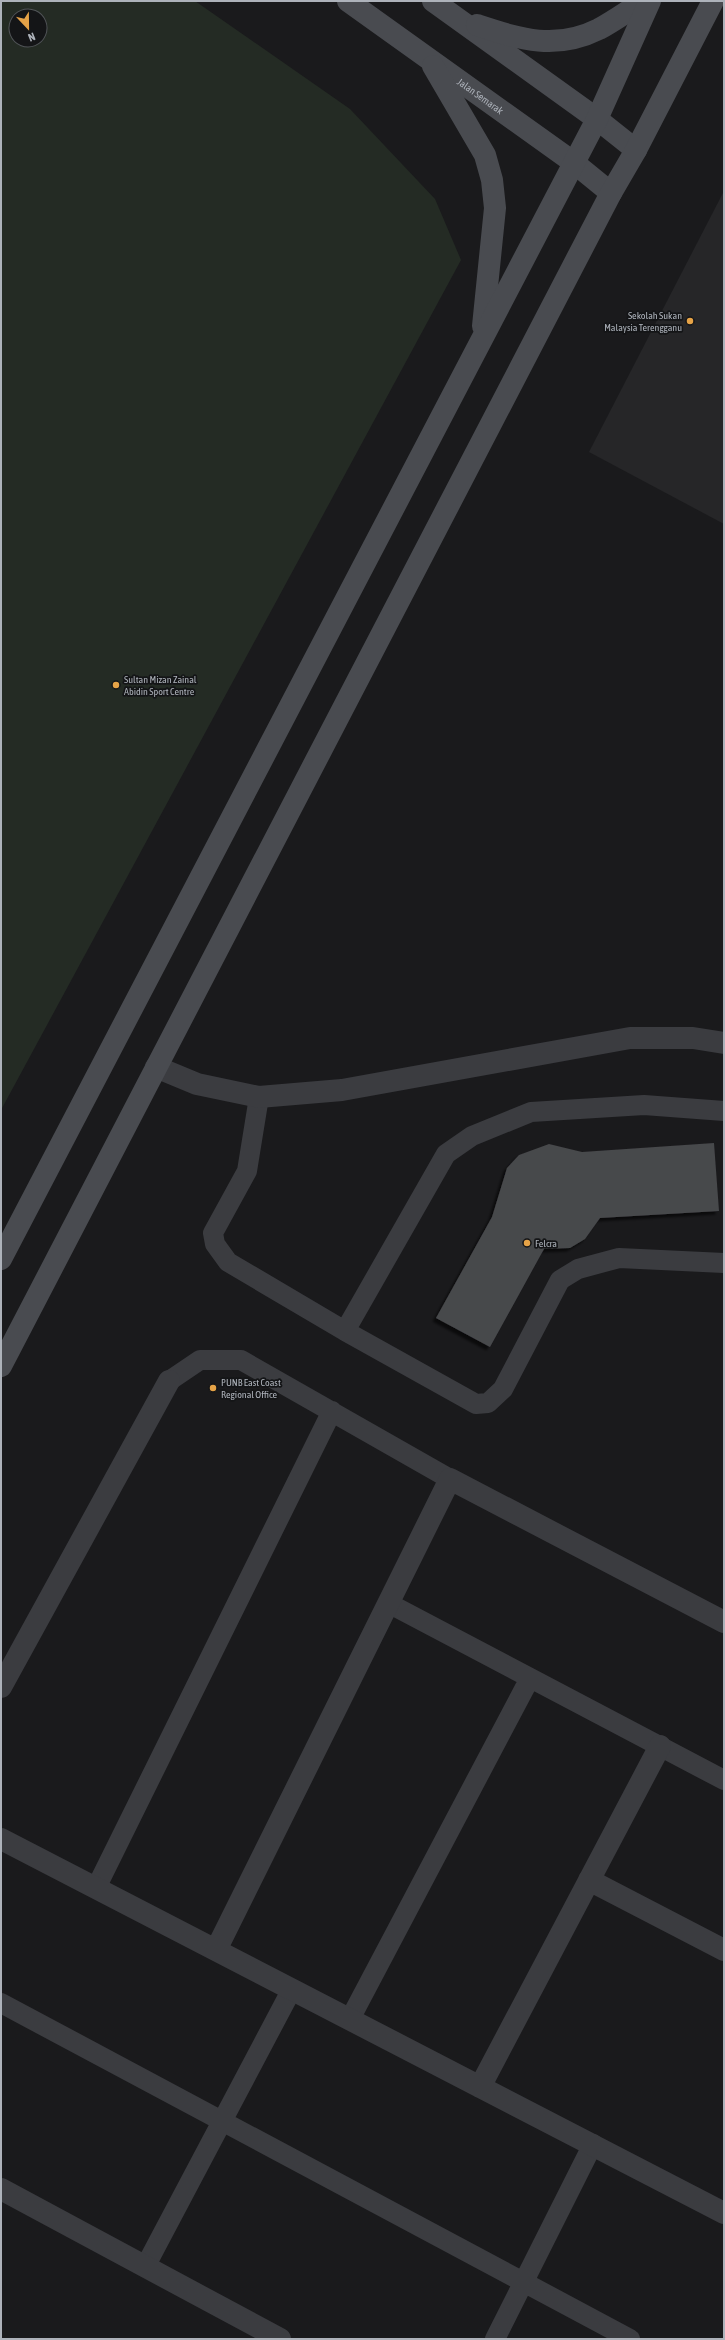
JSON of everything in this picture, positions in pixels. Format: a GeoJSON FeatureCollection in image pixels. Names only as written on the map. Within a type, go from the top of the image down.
{"type":"FeatureCollection","features":[{"type":"Feature","properties":{"kind":"main road","name":"Jalan Semarak"},"geometry":{"type":"LineString","coordinates":[[348,1],[573,162],[610,193]]}},
{"type":"Feature","properties":{"kind":"main road"},"geometry":{"type":"LineString","coordinates":[[433,1],[597,119],[636,150]]}},
{"type":"Feature","properties":{"kind":"main road"},"geometry":{"type":"LineString","coordinates":[[458,19],[524,40],[545,42],[572,39],[599,29],[644,1]]}},
{"type":"Feature","properties":{"kind":"main road"},"geometry":{"type":"LineString","coordinates":[[1,1259],[573,162],[597,119],[650,1]]}},
{"type":"Feature","properties":{"kind":"main road"},"geometry":{"type":"LineString","coordinates":[[1,1366],[610,193],[636,150],[713,1]]}},
{"type":"Feature","properties":{"kind":"main road"},"geometry":{"type":"LineString","coordinates":[[428,58],[485,154],[492,180],[494,208],[483,336]]}},
{"type":"Feature","properties":{"kind":"street"},"geometry":{"type":"LineString","coordinates":[[156,1067],[197,1084],[259,1097],[342,1090],[630,1038],[693,1038],[724,1043]]}},
{"type":"Feature","properties":{"kind":"street"},"geometry":{"type":"LineString","coordinates":[[1,1687],[169,1381]]}},
{"type":"Feature","properties":{"kind":"street"},"geometry":{"type":"LineString","coordinates":[[216,1950],[450,1478],[724,1622]]}},
{"type":"Feature","properties":{"kind":"street"},"geometry":{"type":"LineString","coordinates":[[480,2087],[660,1746]]}},
{"type":"Feature","properties":{"kind":"street"},"geometry":{"type":"LineString","coordinates":[[1,1839],[724,2213]]}},
{"type":"Feature","properties":{"kind":"street"},"geometry":{"type":"LineString","coordinates":[[589,1880],[724,1950]]}},
{"type":"Feature","properties":{"kind":"street"},"geometry":{"type":"LineString","coordinates":[[1,2188],[280,2339]]}},
{"type":"Feature","properties":{"kind":"lane"},"geometry":{"type":"LineString","coordinates":[[259,1097],[247,1171],[214,1233],[215,1244],[228,1262],[345,1331],[476,1404],[488,1403],[503,1389],[560,1280],[578,1268],[619,1258],[724,1263]]}},
{"type":"Feature","properties":{"kind":"lane"},"geometry":{"type":"LineString","coordinates":[[345,1331],[446,1154],[472,1136],[531,1112],[644,1105],[724,1111]]}},
{"type":"Feature","properties":{"kind":"lane"},"geometry":{"type":"LineString","coordinates":[[169,1381],[200,1360],[241,1360],[450,1478]]}},
{"type":"Feature","properties":{"kind":"lane"},"geometry":{"type":"LineString","coordinates":[[96,1888],[332,1411]]}},
{"type":"Feature","properties":{"kind":"lane"},"geometry":{"type":"LineString","coordinates":[[388,1603],[724,1780]]}},
{"type":"Feature","properties":{"kind":"lane"},"geometry":{"type":"LineString","coordinates":[[350,2020],[530,1678]]}},
{"type":"Feature","properties":{"kind":"lane"},"geometry":{"type":"LineString","coordinates":[[145,2267],[292,1989]]}},
{"type":"Feature","properties":{"kind":"lane"},"geometry":{"type":"LineString","coordinates":[[1,2003],[630,2339]]}},
{"type":"Feature","properties":{"kind":"lane"},"geometry":{"type":"LineString","coordinates":[[495,2339],[593,2144]]}},
{"type":"Feature","properties":{"kind":"shaded area","name":"Sultan Mizan Zainal Abidin Sport Centre"},"geometry":{"type":"Polygon","coordinates":[[[1,1],[195,1],[350,109],[435,199],[461,260],[1,1110],[1,1]]]}},
{"type":"Feature","properties":{"kind":"shaded area","name":"Sekolah Sukan Malaysia Terengganu"},"geometry":{"type":"Polygon","coordinates":[[[724,191],[724,524],[589,452],[724,191]]]}},
{"type":"Feature","properties":{"kind":"building","name":"Felcra"},"geometry":{"type":"Polygon","coordinates":[[[714,1143],[719,1211],[600,1218],[585,1239],[570,1248],[544,1249],[490,1347],[436,1318],[492,1217],[507,1168],[519,1155],[549,1144],[582,1152],[714,1143]]]}},
{"type":"Feature","properties":{"kind":"place","name":"Sekolah Sukan Malaysia Terengganu"},"geometry":{"type":"Point","coordinates":[690,321]}},
{"type":"Feature","properties":{"kind":"place","name":"Sultan Mizan Zainal Abidin Sport Centre"},"geometry":{"type":"Point","coordinates":[116,685]}},
{"type":"Feature","properties":{"kind":"place","name":"Felcra"},"geometry":{"type":"Point","coordinates":[527,1243]}},
{"type":"Feature","properties":{"kind":"place","name":"PUNB East Coast Regional Office"},"geometry":{"type":"Point","coordinates":[213,1388]}}]}
